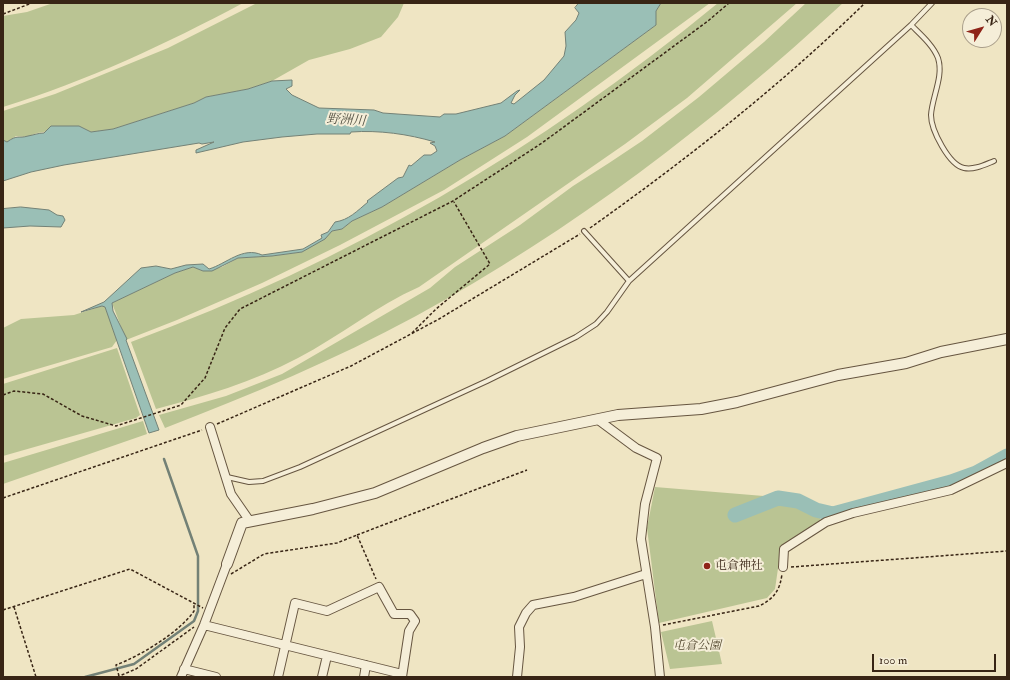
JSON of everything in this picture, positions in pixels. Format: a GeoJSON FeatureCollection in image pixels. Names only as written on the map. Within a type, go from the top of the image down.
{"type":"FeatureCollection","features":[{"type":"Feature","properties":{"kind":"street"},"geometry":{"type":"LineString","coordinates":[[181,677],[204,625],[242,523],[249,520],[313,509],[375,493],[483,448],[517,436],[618,415],[701,409],[737,402],[838,375],[906,363],[941,352],[1007,339]]}},
{"type":"Feature","properties":{"kind":"street"},"geometry":{"type":"LineString","coordinates":[[596,419],[636,448],[657,458],[642,519],[641,539],[655,626],[660,677]]}},
{"type":"Feature","properties":{"kind":"street"},"geometry":{"type":"LineString","coordinates":[[210,427],[227,477],[231,494],[249,520]]}},
{"type":"Feature","properties":{"kind":"street"},"geometry":{"type":"LineString","coordinates":[[783,567],[784,549],[826,522],[853,513],[951,490],[1007,463]]}},
{"type":"Feature","properties":{"kind":"street"},"geometry":{"type":"LineString","coordinates":[[517,677],[520,647],[519,626],[526,613],[533,605],[574,597],[646,574]]}},
{"type":"Feature","properties":{"kind":"street"},"geometry":{"type":"LineString","coordinates":[[204,625],[286,646],[366,665],[402,675],[409,631],[415,621],[410,614],[394,614],[379,587],[327,611],[295,603],[286,646],[278,677]]}},
{"type":"Feature","properties":{"kind":"street"},"geometry":{"type":"LineString","coordinates":[[322,677],[327,656]]}},
{"type":"Feature","properties":{"kind":"street"},"geometry":{"type":"LineString","coordinates":[[364,677],[366,665]]}},
{"type":"Feature","properties":{"kind":"street"},"geometry":{"type":"LineString","coordinates":[[184,669],[216,677]]}},
{"type":"Feature","properties":{"kind":"lane"},"geometry":{"type":"LineString","coordinates":[[227,477],[249,482],[263,480],[300,467],[487,381],[576,337],[596,324],[629,281],[911,25],[932,3]]}},
{"type":"Feature","properties":{"kind":"lane"},"geometry":{"type":"LineString","coordinates":[[911,25],[932,47],[938,58],[939,68],[931,116],[940,143],[953,161],[962,167],[975,168],[994,161]]}},
{"type":"Feature","properties":{"kind":"lane"},"geometry":{"type":"LineString","coordinates":[[584,232],[629,281]]}},
{"type":"Feature","properties":{"kind":"path"},"geometry":{"type":"LineString","coordinates":[[3,14],[32,3]]}},
{"type":"Feature","properties":{"kind":"path"},"geometry":{"type":"LineString","coordinates":[[3,395],[14,391],[43,394],[82,416],[116,426],[180,405],[205,378],[225,328],[240,309],[453,201],[542,143],[708,21],[728,3]]}},
{"type":"Feature","properties":{"kind":"path"},"geometry":{"type":"LineString","coordinates":[[3,498],[210,427],[351,366],[439,319],[584,232],[650,184],[735,120],[837,31],[865,3]]}},
{"type":"Feature","properties":{"kind":"path"},"geometry":{"type":"LineString","coordinates":[[411,334],[436,309],[490,264],[453,201]]}},
{"type":"Feature","properties":{"kind":"path"},"geometry":{"type":"LineString","coordinates":[[221,580],[264,554],[337,543],[528,470]]}},
{"type":"Feature","properties":{"kind":"path"},"geometry":{"type":"LineString","coordinates":[[356,535],[379,587]]}},
{"type":"Feature","properties":{"kind":"path"},"geometry":{"type":"LineString","coordinates":[[655,626],[759,606],[769,601],[778,590],[781,584],[783,567],[1007,551]]}},
{"type":"Feature","properties":{"kind":"path"},"geometry":{"type":"LineString","coordinates":[[3,610],[130,569],[202,607]]}},
{"type":"Feature","properties":{"kind":"path"},"geometry":{"type":"LineString","coordinates":[[195,604],[194,611],[184,623],[140,656],[116,665],[118,677],[136,669],[193,628],[204,625]]}},
{"type":"Feature","properties":{"kind":"path"},"geometry":{"type":"LineString","coordinates":[[14,607],[36,677]]}},
{"type":"Feature","properties":{"kind":"green space"},"geometry":{"type":"Polygon","coordinates":[[[53,3],[243,3],[126,61],[65,86],[3,107],[3,16],[27,12],[53,3]]]}},
{"type":"Feature","properties":{"kind":"green space"},"geometry":{"type":"Polygon","coordinates":[[[257,3],[404,3],[398,17],[381,37],[350,49],[309,60],[272,81],[248,89],[206,97],[194,103],[113,129],[91,132],[79,126],[37,133],[27,137],[16,136],[7,142],[3,140],[3,111],[55,94],[168,48],[257,3]]]}},
{"type":"Feature","properties":{"kind":"green space"},"geometry":{"type":"Polygon","coordinates":[[[661,3],[710,3],[527,137],[444,190],[340,245],[262,283],[177,320],[126,340],[112,303],[175,273],[193,267],[203,271],[222,267],[238,258],[302,252],[332,231],[342,229],[352,221],[382,207],[460,160],[505,136],[656,25],[656,11],[661,3]]]}},
{"type":"Feature","properties":{"kind":"green space"},"geometry":{"type":"Polygon","coordinates":[[[718,3],[797,3],[687,98],[625,144],[419,287],[388,303],[281,367],[228,388],[156,409],[131,342],[211,310],[289,276],[365,238],[439,198],[511,154],[581,107],[718,3]]]}},
{"type":"Feature","properties":{"kind":"green space"},"geometry":{"type":"Polygon","coordinates":[[[806,3],[843,3],[743,91],[692,132],[639,173],[530,248],[474,283],[416,316],[355,347],[260,390],[165,428],[159,415],[226,396],[282,374],[430,288],[455,267],[520,225],[573,186],[642,141],[699,97],[764,42],[806,3]]]}},
{"type":"Feature","properties":{"kind":"green space"},"geometry":{"type":"Polygon","coordinates":[[[102,306],[105,307],[117,340],[112,347],[3,379],[3,328],[21,319],[74,315],[102,306]]]}},
{"type":"Feature","properties":{"kind":"green space"},"geometry":{"type":"Polygon","coordinates":[[[117,348],[140,415],[136,418],[3,456],[3,384],[117,348]]]}},
{"type":"Feature","properties":{"kind":"green space"},"geometry":{"type":"Polygon","coordinates":[[[143,421],[147,434],[3,484],[3,463],[143,421]]]}},
{"type":"Feature","properties":{"kind":"green space"},"geometry":{"type":"Polygon","coordinates":[[[655,487],[812,500],[822,523],[781,548],[775,589],[767,598],[659,623],[647,528],[655,487]]]}},
{"type":"Feature","properties":{"kind":"green space","name":"屯倉公園"},"geometry":{"type":"Polygon","coordinates":[[[712,621],[722,664],[670,669],[661,632],[712,621]]]}},
{"type":"Feature","properties":{"kind":"water","name":"野洲川"},"geometry":{"type":"Polygon","coordinates":[[[579,3],[661,3],[656,11],[656,25],[505,136],[460,160],[382,207],[352,221],[342,229],[332,231],[325,239],[302,252],[238,258],[212,271],[203,271],[193,267],[175,273],[112,303],[113,311],[127,339],[126,340],[159,430],[149,433],[105,307],[102,306],[81,312],[104,302],[141,268],[156,266],[171,269],[186,265],[203,264],[209,269],[241,254],[255,253],[262,255],[303,249],[322,238],[321,235],[328,232],[335,222],[353,215],[368,202],[367,201],[398,178],[403,177],[409,165],[411,166],[424,155],[431,155],[437,151],[435,146],[430,143],[435,142],[393,133],[351,132],[350,134],[317,134],[243,142],[196,153],[196,150],[214,142],[199,143],[64,165],[31,172],[3,181],[3,140],[7,142],[16,137],[25,137],[44,133],[51,126],[79,126],[91,132],[113,129],[194,103],[206,97],[248,89],[272,81],[292,80],[292,86],[286,89],[292,95],[319,108],[374,110],[383,113],[440,117],[444,114],[456,114],[501,103],[520,90],[515,95],[511,103],[514,104],[544,80],[564,56],[566,46],[565,32],[576,20],[579,13],[575,8],[579,3]]]}},
{"type":"Feature","properties":{"kind":"water"},"geometry":{"type":"Polygon","coordinates":[[[21,207],[49,210],[57,215],[63,216],[65,220],[61,227],[30,226],[3,228],[3,209],[21,207]]]}},
{"type":"Feature","properties":{"kind":"waterway"},"geometry":{"type":"LineString","coordinates":[[735,515],[778,498],[798,501],[816,510],[833,514],[951,482],[976,473],[1007,456]]}},
{"type":"Feature","properties":{"kind":"waterway"},"geometry":{"type":"LineString","coordinates":[[85,677],[134,664],[194,621],[198,611],[198,556],[164,459]]}},
{"type":"Feature","properties":{"kind":"place","name":"屯倉神社"},"geometry":{"type":"Point","coordinates":[707,566]}}]}
